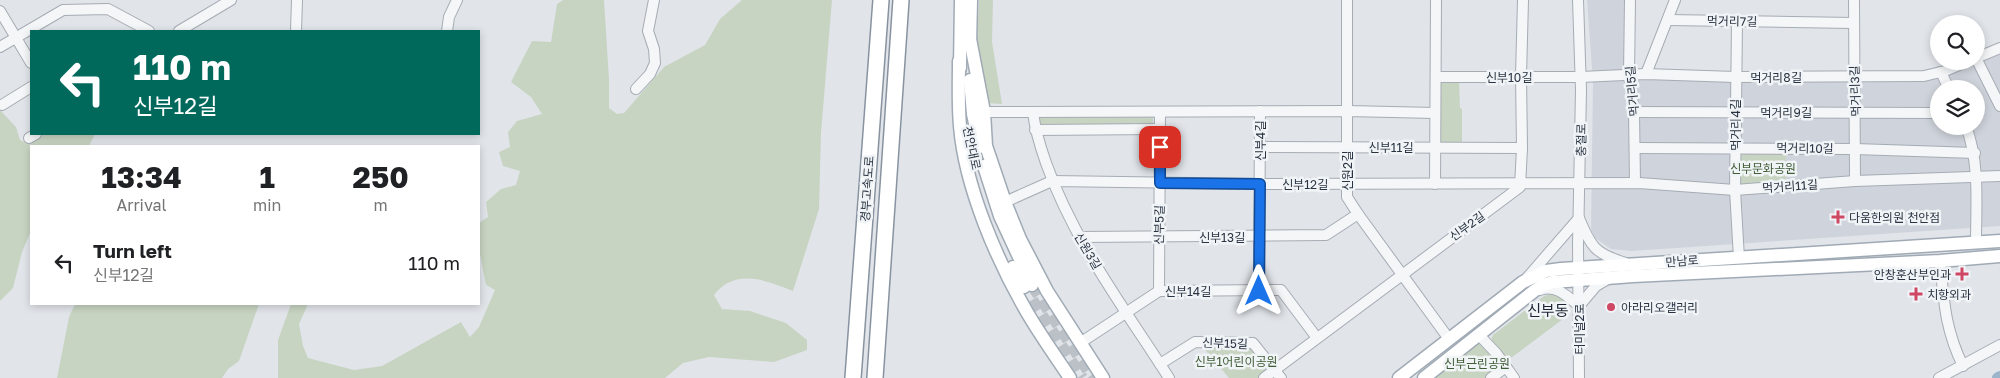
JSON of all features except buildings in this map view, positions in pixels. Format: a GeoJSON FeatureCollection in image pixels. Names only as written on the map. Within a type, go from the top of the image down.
{"type":"FeatureCollection","features":[{"type":"Feature","properties":{"kind":"highway","name":"경부고속도로"},"geometry":{"type":"LineString","coordinates":[[853,378],[881,0]]}},
{"type":"Feature","properties":{"kind":"highway","name":"경부고속도로"},"geometry":{"type":"LineString","coordinates":[[875,378],[901,0]]}},
{"type":"Feature","properties":{"kind":"main road","name":"천안대로"},"geometry":{"type":"LineString","coordinates":[[961,0],[959,61],[963,106],[970,146],[979,182],[995,228],[1028,286],[1000,216],[981,155],[970,87],[971,0]]}},
{"type":"Feature","properties":{"kind":"main road"},"geometry":{"type":"LineString","coordinates":[[970,39],[984,112],[986,146],[1005,202],[1020,239],[1049,294],[1103,378]]}},
{"type":"Feature","properties":{"kind":"main road"},"geometry":{"type":"LineString","coordinates":[[959,61],[960,126],[975,197],[1000,259],[1023,306],[1070,378]]}},
{"type":"Feature","properties":{"kind":"main road","name":"만남로"},"geometry":{"type":"LineString","coordinates":[[1578,274],[1739,258],[2000,241]]}},
{"type":"Feature","properties":{"kind":"main road","name":"만남로"},"geometry":{"type":"LineString","coordinates":[[1424,378],[1479,335],[1554,270],[1616,277],[1632,270],[1940,261],[2000,256]]}},
{"type":"Feature","properties":{"kind":"main road","name":"만남로"},"geometry":{"type":"LineString","coordinates":[[1399,378],[1523,282],[1537,284]]}},
{"type":"Feature","properties":{"kind":"main road"},"geometry":{"type":"LineString","coordinates":[[1049,294],[1042,290],[1034,290],[1030,292],[1028,298],[1070,378]]}},
{"type":"Feature","properties":{"kind":"street"},"geometry":{"type":"LineString","coordinates":[[181,30],[231,0]]}},
{"type":"Feature","properties":{"kind":"street"},"geometry":{"type":"LineString","coordinates":[[296,30],[297,0]]}},
{"type":"Feature","properties":{"kind":"street"},"geometry":{"type":"LineString","coordinates":[[447,30],[449,17],[457,0]]}},
{"type":"Feature","properties":{"kind":"street"},"geometry":{"type":"LineString","coordinates":[[636,89],[650,74],[654,63],[654,49],[648,31],[654,0]]}},
{"type":"Feature","properties":{"kind":"street","name":"신원2길"},"geometry":{"type":"LineString","coordinates":[[1347,0],[1347,196],[1449,339]]}},
{"type":"Feature","properties":{"kind":"street"},"geometry":{"type":"LineString","coordinates":[[1435,184],[1436,0]]}},
{"type":"Feature","properties":{"kind":"street"},"geometry":{"type":"LineString","coordinates":[[1520,183],[1523,0]]}},
{"type":"Feature","properties":{"kind":"street","name":"충절로"},"geometry":{"type":"LineString","coordinates":[[1578,0],[1581,77],[1578,274]]}},
{"type":"Feature","properties":{"kind":"street","name":"먹거리5길"},"geometry":{"type":"LineString","coordinates":[[1630,0],[1629,75],[1634,112],[1635,183]]}},
{"type":"Feature","properties":{"kind":"street"},"geometry":{"type":"LineString","coordinates":[[1646,74],[1675,0]]}},
{"type":"Feature","properties":{"kind":"street","name":"먹거리3길"},"geometry":{"type":"LineString","coordinates":[[1854,0],[1855,182]]}},
{"type":"Feature","properties":{"kind":"street"},"geometry":{"type":"LineString","coordinates":[[0,47],[63,10],[108,9],[115,11],[146,30]]}},
{"type":"Feature","properties":{"kind":"street"},"geometry":{"type":"LineString","coordinates":[[0,11],[30,61]]}},
{"type":"Feature","properties":{"kind":"street","name":"먹거리7길"},"geometry":{"type":"LineString","coordinates":[[1668,20],[1854,23]]}},
{"type":"Feature","properties":{"kind":"street","name":"먹거리4길"},"geometry":{"type":"LineString","coordinates":[[1737,22],[1735,190],[1739,258]]}},
{"type":"Feature","properties":{"kind":"street"},"geometry":{"type":"LineString","coordinates":[[1985,54],[2000,48]]}},
{"type":"Feature","properties":{"kind":"street","name":"먹거리8길"},"geometry":{"type":"LineString","coordinates":[[1581,77],[1646,74],[1735,77],[1924,76],[1946,70]]}},
{"type":"Feature","properties":{"kind":"street"},"geometry":{"type":"LineString","coordinates":[[1982,70],[2000,106]]}},
{"type":"Feature","properties":{"kind":"street"},"geometry":{"type":"LineString","coordinates":[[1941,72],[1945,80]]}},
{"type":"Feature","properties":{"kind":"street","name":"신부10길"},"geometry":{"type":"LineString","coordinates":[[1436,77],[1581,77]]}},
{"type":"Feature","properties":{"kind":"street"},"geometry":{"type":"LineString","coordinates":[[2,105],[30,88]]}},
{"type":"Feature","properties":{"kind":"street","name":"신부4길"},"geometry":{"type":"LineString","coordinates":[[1259,291],[1260,111]]}},
{"type":"Feature","properties":{"kind":"street"},"geometry":{"type":"LineString","coordinates":[[984,112],[1348,111],[1435,113]]}},
{"type":"Feature","properties":{"kind":"street","name":"신원3길"},"geometry":{"type":"LineString","coordinates":[[1033,112],[1035,130],[1052,181],[1079,237],[1169,378]]}},
{"type":"Feature","properties":{"kind":"street","name":"신부5길"},"geometry":{"type":"LineString","coordinates":[[1158,291],[1160,112]]}},
{"type":"Feature","properties":{"kind":"street","name":"먹거리9길"},"geometry":{"type":"LineString","coordinates":[[1634,112],[1930,114]]}},
{"type":"Feature","properties":{"kind":"street"},"geometry":{"type":"LineString","coordinates":[[1035,130],[1160,129]]}},
{"type":"Feature","properties":{"kind":"street"},"geometry":{"type":"LineString","coordinates":[[1969,135],[1974,153],[1976,177],[1976,243]]}},
{"type":"Feature","properties":{"kind":"street","name":"신부11길"},"geometry":{"type":"LineString","coordinates":[[1260,147],[1522,148]]}},
{"type":"Feature","properties":{"kind":"street","name":"먹거리10길"},"geometry":{"type":"LineString","coordinates":[[1634,148],[1735,147],[1974,153]]}},
{"type":"Feature","properties":{"kind":"street","name":"먹거리11길"},"geometry":{"type":"LineString","coordinates":[[1580,183],[1635,183],[1735,190],[1855,182],[2000,176]]}},
{"type":"Feature","properties":{"kind":"street","name":"신부12길"},"geometry":{"type":"LineString","coordinates":[[1005,202],[1052,181],[1260,184],[1580,183]]}},
{"type":"Feature","properties":{"kind":"street","name":"신부2길"},"geometry":{"type":"LineString","coordinates":[[1264,378],[1278,374],[1317,338],[1520,187],[1520,183]]}},
{"type":"Feature","properties":{"kind":"street","name":"신부13길"},"geometry":{"type":"LineString","coordinates":[[1079,237],[1326,235],[1358,214]]}},
{"type":"Feature","properties":{"kind":"street"},"geometry":{"type":"LineString","coordinates":[[1523,282],[1579,218],[1588,240],[1594,248],[1632,270]]}},
{"type":"Feature","properties":{"kind":"street"},"geometry":{"type":"LineString","coordinates":[[1940,261],[1945,316],[1953,345],[1964,366]]}},
{"type":"Feature","properties":{"kind":"street","name":"터미널2로"},"geometry":{"type":"LineString","coordinates":[[1578,274],[1579,378]]}},
{"type":"Feature","properties":{"kind":"street"},"geometry":{"type":"LineString","coordinates":[[1537,284],[1545,288],[1554,288],[1561,291],[1578,306],[1602,281],[1616,277]]}},
{"type":"Feature","properties":{"kind":"street","name":"신부14길"},"geometry":{"type":"LineString","coordinates":[[1080,343],[1158,291],[1281,290],[1317,338]]}},
{"type":"Feature","properties":{"kind":"street"},"geometry":{"type":"LineString","coordinates":[[1479,335],[1514,378]]}},
{"type":"Feature","properties":{"kind":"street","name":"신부15길"},"geometry":{"type":"LineString","coordinates":[[1160,364],[1195,342],[1253,343],[1278,374]]}},
{"type":"Feature","properties":{"kind":"street"},"geometry":{"type":"LineString","coordinates":[[1939,378],[2000,345]]}},
{"type":"Feature","properties":{"kind":"street"},"geometry":{"type":"LineString","coordinates":[[1491,378],[1506,367]]}},
{"type":"Feature","properties":{"kind":"shaded area"},"geometry":{"type":"Polygon","coordinates":[[[1587,0],[1627,0],[1627,71],[1744,74],[1911,73],[1930,68],[1930,70],[1985,70],[1985,55],[2000,45],[2000,226],[1632,251],[1611,249],[1595,238],[1591,228],[1593,82],[1587,0]]]}},
{"type":"Feature","properties":{"kind":"green space"},"geometry":{"type":"Polygon","coordinates":[[[563,0],[604,0],[609,108],[617,114],[624,113],[664,67],[705,45],[720,19],[742,0],[832,0],[821,133],[819,209],[793,291],[762,280],[741,279],[731,281],[714,295],[722,309],[750,311],[786,323],[807,340],[807,350],[774,362],[709,357],[683,363],[665,378],[278,378],[278,340],[291,305],[308,305],[299,324],[303,346],[308,358],[354,370],[382,366],[461,322],[470,337],[479,327],[495,290],[486,285],[480,254],[480,222],[488,217],[486,202],[501,189],[516,185],[520,171],[503,166],[499,152],[510,147],[508,132],[517,121],[542,114],[531,97],[511,82],[532,41],[551,42],[557,4],[563,0]]]}},
{"type":"Feature","properties":{"kind":"green space"},"geometry":{"type":"Polygon","coordinates":[[[979,0],[993,0],[992,42],[1002,104],[986,103],[977,43],[979,0]]]}},
{"type":"Feature","properties":{"kind":"green space"},"geometry":{"type":"Polygon","coordinates":[[[1440,81],[1459,81],[1460,108],[1462,109],[1462,144],[1439,144],[1440,81]]]}},
{"type":"Feature","properties":{"kind":"green space"},"geometry":{"type":"Polygon","coordinates":[[[0,110],[16,127],[20,140],[27,143],[40,135],[94,135],[90,145],[30,145],[30,233],[22,252],[13,288],[0,301],[0,110]]]}},
{"type":"Feature","properties":{"kind":"green space"},"geometry":{"type":"Polygon","coordinates":[[[1037,114],[1153,116],[1153,126],[1040,127],[1037,114]]]}},
{"type":"Feature","properties":{"kind":"green space","name":"신부문화공원"},"geometry":{"type":"Polygon","coordinates":[[[1786,151],[1786,183],[1741,187],[1741,152],[1786,151]]]}},
{"type":"Feature","properties":{"kind":"green space","name":"신부근린공원"},"geometry":{"type":"Polygon","coordinates":[[[1550,294],[1558,295],[1563,300],[1563,319],[1507,361],[1493,346],[1493,335],[1544,296],[1550,294]]]}},
{"type":"Feature","properties":{"kind":"green space"},"geometry":{"type":"Polygon","coordinates":[[[75,305],[259,305],[239,361],[228,369],[222,378],[57,378],[69,317],[75,305]]]}},
{"type":"Feature","properties":{"kind":"green space","name":"신부근린공원"},"geometry":{"type":"Polygon","coordinates":[[[1476,344],[1480,344],[1500,366],[1488,378],[1432,378],[1476,344]]]}},
{"type":"Feature","properties":{"kind":"green space","name":"신부1어린이공원"},"geometry":{"type":"Polygon","coordinates":[[[1201,345],[1251,345],[1271,368],[1262,378],[1229,378],[1201,345]]]}},
{"type":"Feature","properties":{"kind":"tunnel"},"geometry":{"type":"LineString","coordinates":[[1032,285],[1093,378]]}},
{"type":"Feature","properties":{"kind":"tunnel"},"geometry":{"type":"LineString","coordinates":[[1032,300],[1082,378]]}},
{"type":"Feature","properties":{"kind":"place","name":"다움한의원 천안점"},"geometry":{"type":"Point","coordinates":[1838,217]}},
{"type":"Feature","properties":{"kind":"place","name":"안창훈산부인과"},"geometry":{"type":"Point","coordinates":[1962,274]}},
{"type":"Feature","properties":{"kind":"place","name":"치항외과"},"geometry":{"type":"Point","coordinates":[1916,294]}},
{"type":"Feature","properties":{"kind":"place","name":"아라리오갤러리"},"geometry":{"type":"Point","coordinates":[1611,307]}},
{"type":"Feature","properties":{"kind":"district","name":"신부동"},"geometry":{"type":"Point","coordinates":[1548,310]}},
{"type":"Feature","properties":{"kind":"route"},"geometry":{"type":"LineString","coordinates":[[1160,147],[1160,183],[1260,184],[1259,291]]}}]}
